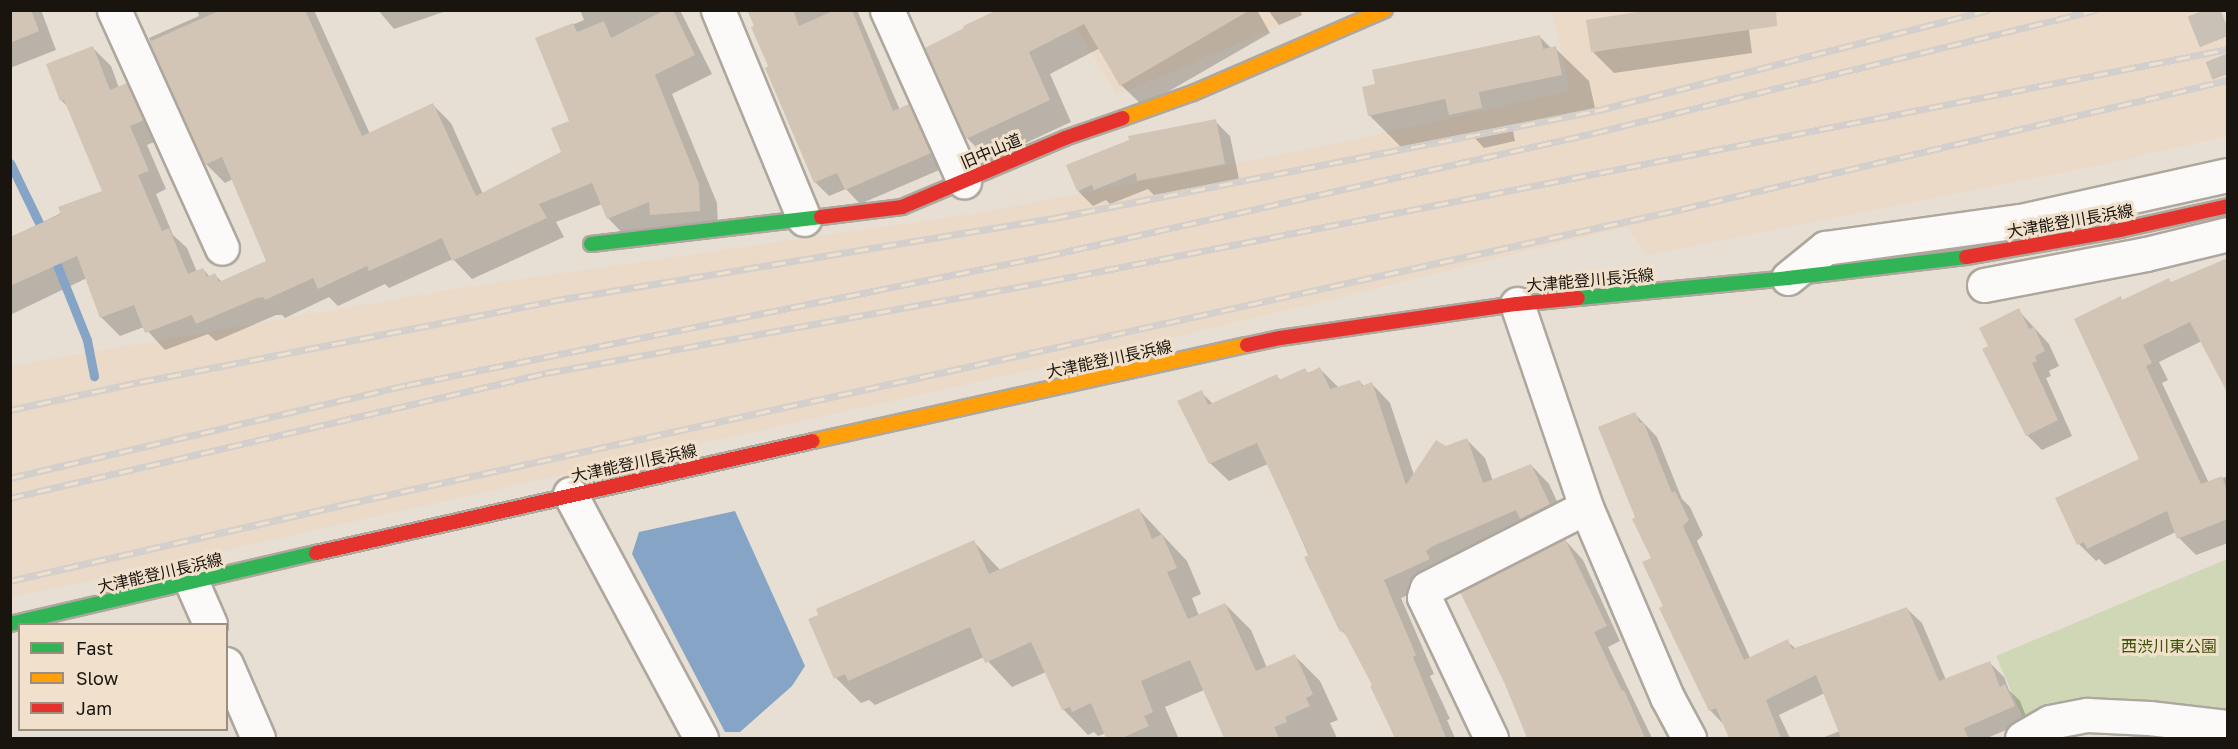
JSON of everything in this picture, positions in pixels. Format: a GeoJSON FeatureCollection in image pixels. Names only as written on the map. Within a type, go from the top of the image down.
{"type":"FeatureCollection","features":[{"type":"Feature","properties":{"kind":"main road","name":"旧中山道"},"geometry":{"type":"LineString","coordinates":[[591,244],[902,207],[1065,138],[1193,93],[1385,10]]}},
{"type":"Feature","properties":{"kind":"main road","name":"大津能登川長浜線"},"geometry":{"type":"LineString","coordinates":[[10,624],[570,494],[1280,338],[1517,304],[1788,278],[1966,257],[2120,230],[2228,206]]}},
{"type":"Feature","properties":{"kind":"street"},"geometry":{"type":"LineString","coordinates":[[114,10],[222,248]]}},
{"type":"Feature","properties":{"kind":"street"},"geometry":{"type":"LineString","coordinates":[[718,10],[804,219]]}},
{"type":"Feature","properties":{"kind":"street"},"geometry":{"type":"LineString","coordinates":[[897,14],[964,181]]}},
{"type":"Feature","properties":{"kind":"street"},"geometry":{"type":"LineString","coordinates":[[1788,278],[1825,248],[2020,221],[2228,175]]}},
{"type":"Feature","properties":{"kind":"street"},"geometry":{"type":"LineString","coordinates":[[1984,285],[2146,254],[2228,234]]}},
{"type":"Feature","properties":{"kind":"street"},"geometry":{"type":"LineString","coordinates":[[1517,304],[1586,507],[1668,697],[1689,738]]}},
{"type":"Feature","properties":{"kind":"street"},"geometry":{"type":"LineString","coordinates":[[570,494],[701,738]]}},
{"type":"Feature","properties":{"kind":"street"},"geometry":{"type":"LineString","coordinates":[[1491,738],[1424,597],[1427,588],[1586,507]]}},
{"type":"Feature","properties":{"kind":"street"},"geometry":{"type":"LineString","coordinates":[[192,583],[210,623]]}},
{"type":"Feature","properties":{"kind":"street"},"geometry":{"type":"LineString","coordinates":[[228,669],[258,738]]}},
{"type":"Feature","properties":{"kind":"street"},"geometry":{"type":"LineString","coordinates":[[2022,738],[2050,722],[2087,715],[2149,718],[2222,731]]}},
{"type":"Feature","properties":{"kind":"shaded area"},"geometry":{"type":"Polygon","coordinates":[[[1066,11],[1314,11],[1117,95],[1066,11]]]}},
{"type":"Feature","properties":{"kind":"shaded area"},"geometry":{"type":"Polygon","coordinates":[[[1552,11],[2227,11],[2227,136],[2101,165],[1647,255],[1627,227],[1138,346],[11,598],[11,366],[460,288],[986,212],[1343,142],[1570,91],[1552,11]]]}},
{"type":"Feature","properties":{"kind":"green space","name":"西渋川東公園"},"geometry":{"type":"Polygon","coordinates":[[[2227,559],[2227,712],[2121,699],[2098,700],[2024,721],[1996,656],[2227,559]]]}},
{"type":"Feature","properties":{"kind":"water"},"geometry":{"type":"Polygon","coordinates":[[[735,511],[805,666],[792,686],[740,732],[725,732],[632,554],[639,532],[735,511]]]}},
{"type":"Feature","properties":{"kind":"building"},"geometry":{"type":"Polygon","coordinates":[[[10,10],[31,10],[39,31],[10,43],[10,10]]]}},
{"type":"Feature","properties":{"kind":"building"},"geometry":{"type":"Polygon","coordinates":[[[221,10],[305,10],[362,136],[433,103],[476,196],[561,152],[551,128],[569,121],[535,38],[573,23],[577,32],[604,21],[611,38],[665,10],[673,10],[695,55],[655,75],[699,184],[700,211],[650,215],[649,202],[607,219],[592,183],[539,204],[547,218],[452,261],[442,238],[369,271],[367,266],[318,289],[313,278],[265,300],[264,297],[257,298],[196,324],[192,315],[145,333],[134,305],[100,318],[77,256],[10,286],[10,237],[61,214],[58,207],[102,191],[64,100],[60,101],[46,64],[93,46],[110,90],[127,83],[144,120],[130,126],[149,171],[138,175],[162,231],[169,228],[188,274],[203,268],[207,277],[215,273],[219,282],[266,261],[222,157],[205,165],[149,42],[221,10]]]}},
{"type":"Feature","properties":{"kind":"building"},"geometry":{"type":"Polygon","coordinates":[[[747,10],[793,10],[799,26],[835,10],[852,10],[893,111],[909,104],[931,153],[845,190],[837,173],[814,183],[765,68],[768,66],[751,27],[754,26],[747,10]]]}},
{"type":"Feature","properties":{"kind":"building"},"geometry":{"type":"Polygon","coordinates":[[[997,10],[1250,10],[1120,86],[1084,24],[1029,52],[1050,100],[966,139],[925,48],[997,10]]]}},
{"type":"Feature","properties":{"kind":"building"},"geometry":{"type":"Polygon","coordinates":[[[1650,10],[1776,10],[1777,26],[1591,52],[1586,20],[1650,10]]]}},
{"type":"Feature","properties":{"kind":"building"},"geometry":{"type":"Polygon","coordinates":[[[1540,35],[1543,49],[1556,46],[1562,75],[1479,92],[1482,108],[1449,115],[1445,99],[1368,116],[1362,87],[1375,84],[1372,70],[1540,35]]]}},
{"type":"Feature","properties":{"kind":"building"},"geometry":{"type":"Polygon","coordinates":[[[1216,119],[1225,164],[1137,181],[1136,173],[1094,190],[1092,185],[1077,191],[1066,165],[1129,140],[1128,136],[1216,119]]]}},
{"type":"Feature","properties":{"kind":"building"},"geometry":{"type":"Polygon","coordinates":[[[2228,258],[2228,394],[2190,322],[2143,345],[2152,363],[2146,366],[2201,484],[2222,476],[2228,495],[2228,519],[2177,539],[2167,511],[2087,549],[2084,542],[2077,545],[2055,498],[2139,459],[2074,319],[2121,296],[2122,300],[2169,278],[2171,282],[2228,258]]]}},
{"type":"Feature","properties":{"kind":"building"},"geometry":{"type":"Polygon","coordinates":[[[2019,308],[2029,329],[2034,327],[2045,351],[2035,356],[2037,361],[2032,363],[2058,420],[2026,436],[1982,349],[1988,346],[1979,328],[2019,308]]]}},
{"type":"Feature","properties":{"kind":"building"},"geometry":{"type":"Polygon","coordinates":[[[1320,367],[1330,389],[1360,380],[1362,386],[1372,382],[1406,485],[1436,440],[1446,446],[1467,438],[1483,483],[1531,464],[1550,504],[1520,519],[1516,510],[1433,546],[1426,551],[1430,559],[1384,580],[1416,655],[1413,657],[1446,738],[1395,738],[1370,686],[1372,685],[1343,630],[1340,632],[1304,557],[1309,555],[1257,443],[1209,464],[1177,401],[1202,390],[1208,405],[1277,374],[1279,380],[1305,368],[1308,373],[1320,367]]]}},
{"type":"Feature","properties":{"kind":"building"},"geometry":{"type":"Polygon","coordinates":[[[1635,412],[1640,423],[1643,421],[1672,493],[1675,491],[1689,520],[1683,526],[1744,660],[1788,639],[1792,649],[1907,607],[1939,681],[1990,661],[2000,687],[2005,684],[2015,706],[1964,728],[1968,738],[1841,738],[1816,675],[1766,700],[1781,738],[1729,738],[1716,708],[1709,711],[1659,608],[1663,606],[1642,562],[1651,558],[1632,519],[1635,517],[1598,427],[1635,412]]]}},
{"type":"Feature","properties":{"kind":"building"},"geometry":{"type":"Polygon","coordinates":[[[1139,508],[1152,539],[1162,534],[1177,568],[1167,572],[1188,619],[1225,603],[1256,671],[1295,654],[1313,694],[1306,698],[1310,706],[1285,717],[1287,722],[1274,727],[1279,738],[1224,738],[1190,660],[1141,681],[1153,712],[1144,716],[1149,726],[1122,738],[1106,738],[1091,703],[1072,712],[1070,707],[1062,710],[1031,642],[985,663],[970,627],[848,681],[845,674],[834,679],[808,619],[818,615],[816,609],[974,540],[989,574],[1139,508]]]}},
{"type":"Feature","properties":{"kind":"building"},"geometry":{"type":"Polygon","coordinates":[[[1565,539],[1607,626],[1594,632],[1622,691],[1624,690],[1645,738],[1527,738],[1504,682],[1460,592],[1565,539]]]}},
{"type":"Feature","properties":{"kind":"waterway"},"geometry":{"type":"LineString","coordinates":[[10,163],[44,233]]}},
{"type":"Feature","properties":{"kind":"waterway"},"geometry":{"type":"LineString","coordinates":[[53,255],[87,340],[94,376]]}},
{"type":"Feature","properties":{"kind":"tunnel"},"geometry":{"type":"LineString","coordinates":[[2203,10],[2228,73]]}},
{"type":"Feature","properties":{"kind":"railway"},"geometry":{"type":"LineString","coordinates":[[10,410],[551,301],[1054,218],[1595,111],[1989,10]]}},
{"type":"Feature","properties":{"kind":"railway"},"geometry":{"type":"LineString","coordinates":[[10,478],[407,385],[1046,256],[1594,133],[2096,10]]}},
{"type":"Feature","properties":{"kind":"railway"},"geometry":{"type":"LineString","coordinates":[[10,498],[546,373],[1050,281],[2228,49]]}},
{"type":"Feature","properties":{"kind":"railway"},"geometry":{"type":"LineString","coordinates":[[10,581],[346,504],[1682,209],[2228,80]]}},
{"type":"Feature","properties":{"kind":"traffic: fast"},"geometry":{"type":"LineString","coordinates":[[591,244],[821,217]]}},
{"type":"Feature","properties":{"kind":"traffic: fast"},"geometry":{"type":"LineString","coordinates":[[1578,298],[1788,278],[1966,257]]}},
{"type":"Feature","properties":{"kind":"traffic: fast"},"geometry":{"type":"LineString","coordinates":[[10,624],[316,553]]}},
{"type":"Feature","properties":{"kind":"traffic: slow"},"geometry":{"type":"LineString","coordinates":[[1123,118],[1193,93],[1385,10]]}},
{"type":"Feature","properties":{"kind":"traffic: slow"},"geometry":{"type":"LineString","coordinates":[[813,441],[1247,345]]}},
{"type":"Feature","properties":{"kind":"traffic: jam"},"geometry":{"type":"LineString","coordinates":[[821,217],[902,207],[1065,138],[1123,118]]}},
{"type":"Feature","properties":{"kind":"traffic: jam"},"geometry":{"type":"LineString","coordinates":[[1966,257],[2120,230],[2228,206]]}},
{"type":"Feature","properties":{"kind":"traffic: jam"},"geometry":{"type":"LineString","coordinates":[[1247,345],[1280,338],[1517,304],[1578,298]]}},
{"type":"Feature","properties":{"kind":"traffic: jam"},"geometry":{"type":"LineString","coordinates":[[316,553],[813,441]]}}]}
